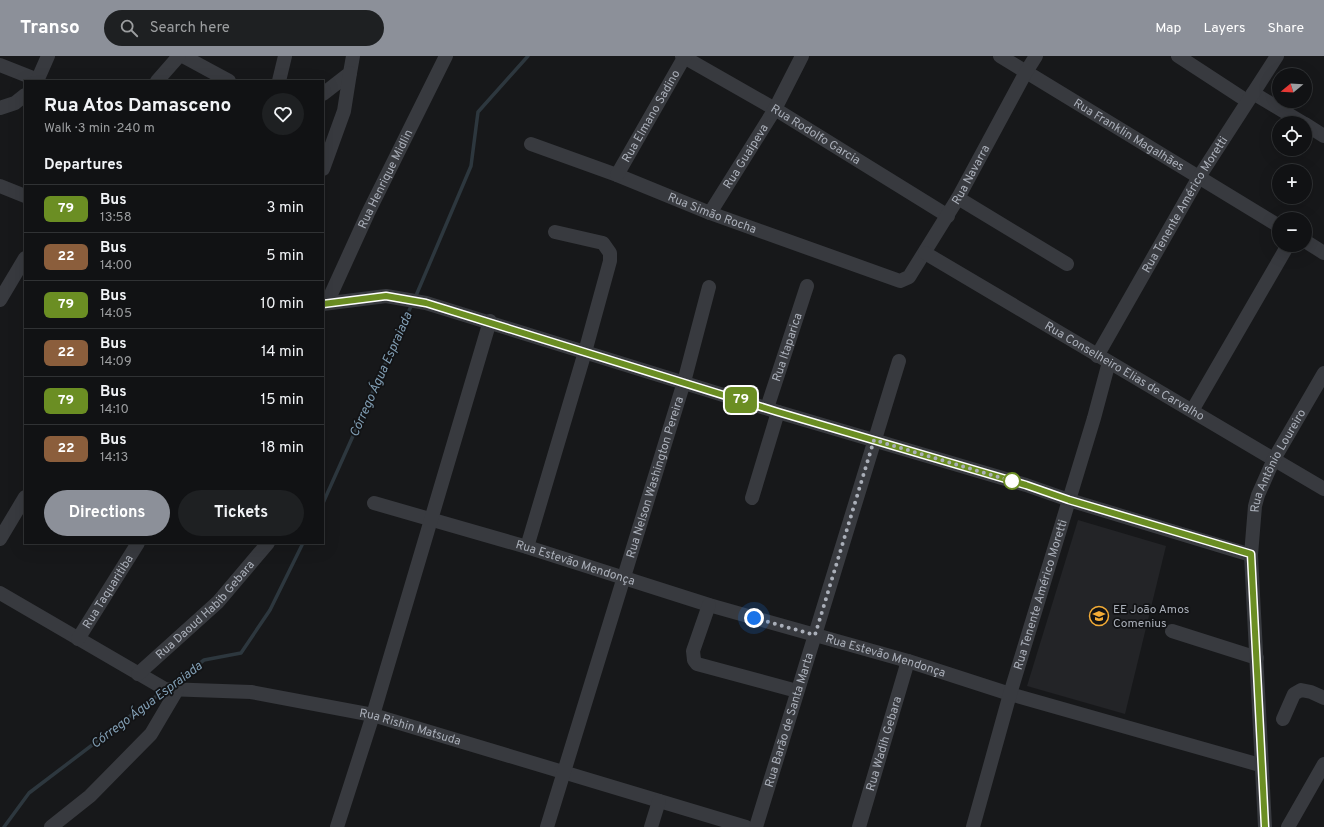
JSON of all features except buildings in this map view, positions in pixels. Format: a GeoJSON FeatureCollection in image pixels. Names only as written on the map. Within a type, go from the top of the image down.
{"type":"FeatureCollection","features":[{"type":"Feature","properties":{"kind":"street"},"geometry":{"type":"LineString","coordinates":[[37,80],[48,56]]}},
{"type":"Feature","properties":{"kind":"street"},"geometry":{"type":"LineString","coordinates":[[158,80],[179,56]]}},
{"type":"Feature","properties":{"kind":"street"},"geometry":{"type":"LineString","coordinates":[[183,56],[227,80]]}},
{"type":"Feature","properties":{"kind":"street"},"geometry":{"type":"LineString","coordinates":[[279,80],[285,56]]}},
{"type":"Feature","properties":{"kind":"street"},"geometry":{"type":"LineString","coordinates":[[324,166],[344,111],[353,56]]}},
{"type":"Feature","properties":{"kind":"street","name":"Rua Henrique Midlin"},"geometry":{"type":"LineString","coordinates":[[325,304],[368,213],[446,56]]}},
{"type":"Feature","properties":{"kind":"street","name":"Rua Rodolfo Garcia"},"geometry":{"type":"LineString","coordinates":[[684,56],[775,109],[948,216]]}},
{"type":"Feature","properties":{"kind":"street","name":"Rua Elmano Sadino"},"geometry":{"type":"LineString","coordinates":[[617,175],[684,56]]}},
{"type":"Feature","properties":{"kind":"street","name":"Rua Guaipeva"},"geometry":{"type":"LineString","coordinates":[[710,213],[775,109],[802,56]]}},
{"type":"Feature","properties":{"kind":"street","name":"Rua Franklin Magalhães"},"geometry":{"type":"LineString","coordinates":[[1000,56],[1272,222]]}},
{"type":"Feature","properties":{"kind":"street","name":"Rua Navarra"},"geometry":{"type":"LineString","coordinates":[[893,280],[900,281],[909,277],[925,253],[948,216],[1036,56]]}},
{"type":"Feature","properties":{"kind":"street"},"geometry":{"type":"LineString","coordinates":[[1178,56],[1250,97],[1288,116]]}},
{"type":"Feature","properties":{"kind":"street","name":"Rua Tenente Américo Moretti"},"geometry":{"type":"LineString","coordinates":[[973,827],[1010,694],[1094,418],[1103,359],[1199,177],[1277,56]]}},
{"type":"Feature","properties":{"kind":"street"},"geometry":{"type":"LineString","coordinates":[[0,65],[35,80]]}},
{"type":"Feature","properties":{"kind":"street"},"geometry":{"type":"LineString","coordinates":[[324,93],[350,74]]}},
{"type":"Feature","properties":{"kind":"street"},"geometry":{"type":"LineString","coordinates":[[0,108],[15,103],[24,96]]}},
{"type":"Feature","properties":{"kind":"street"},"geometry":{"type":"LineString","coordinates":[[1312,129],[1324,136]]}},
{"type":"Feature","properties":{"kind":"street","name":"Rua Simão Rocha"},"geometry":{"type":"LineString","coordinates":[[531,144],[617,175],[710,213],[893,280]]}},
{"type":"Feature","properties":{"kind":"street"},"geometry":{"type":"LineString","coordinates":[[0,186],[24,196]]}},
{"type":"Feature","properties":{"kind":"street"},"geometry":{"type":"LineString","coordinates":[[958,198],[1067,264]]}},
{"type":"Feature","properties":{"kind":"street"},"geometry":{"type":"LineString","coordinates":[[527,547],[585,352],[610,260],[610,253],[603,243],[555,232]]}},
{"type":"Feature","properties":{"kind":"street"},"geometry":{"type":"LineString","coordinates":[[1312,246],[1324,252]]}},
{"type":"Feature","properties":{"kind":"street"},"geometry":{"type":"LineString","coordinates":[[1193,409],[1284,252]]}},
{"type":"Feature","properties":{"kind":"street","name":"Rua Conselheiro Elias de Carvalho"},"geometry":{"type":"LineString","coordinates":[[925,253],[1103,359],[1193,409],[1324,489]]}},
{"type":"Feature","properties":{"kind":"street"},"geometry":{"type":"LineString","coordinates":[[0,300],[24,260]]}},
{"type":"Feature","properties":{"kind":"street","name":"Rua Itaparica"},"geometry":{"type":"LineString","coordinates":[[752,498],[773,410],[807,286]]}},
{"type":"Feature","properties":{"kind":"street","name":"Rua Nelson Washington Pereira"},"geometry":{"type":"LineString","coordinates":[[547,827],[684,382],[709,287]]}},
{"type":"Feature","properties":{"kind":"street"},"geometry":{"type":"LineString","coordinates":[[325,304],[386,296],[426,303],[490,321],[773,410],[1251,554]]}},
{"type":"Feature","properties":{"kind":"street"},"geometry":{"type":"LineString","coordinates":[[337,827],[373,715],[432,520],[490,321]]}},
{"type":"Feature","properties":{"kind":"street","name":"Rua Barão de Santa Marta"},"geometry":{"type":"LineString","coordinates":[[756,827],[899,362]]}},
{"type":"Feature","properties":{"kind":"street","name":"Rua Antônio Loureiro"},"geometry":{"type":"LineString","coordinates":[[1265,827],[1260,765],[1257,658],[1251,554],[1257,500],[1274,459],[1324,373]]}},
{"type":"Feature","properties":{"kind":"street"},"geometry":{"type":"LineString","coordinates":[[0,539],[24,499]]}},
{"type":"Feature","properties":{"kind":"street","name":"Rua Estevão Mendonça"},"geometry":{"type":"LineString","coordinates":[[374,503],[527,547],[709,605],[908,661],[1010,694],[1260,765]]}},
{"type":"Feature","properties":{"kind":"street","name":"Rua Taquaritiba"},"geometry":{"type":"LineString","coordinates":[[78,639],[137,544]]}},
{"type":"Feature","properties":{"kind":"street","name":"Rua Daoud Habib Gebara"},"geometry":{"type":"LineString","coordinates":[[138,674],[218,602],[267,544]]}},
{"type":"Feature","properties":{"kind":"street","name":"Rua Rishin Matsuda"},"geometry":{"type":"LineString","coordinates":[[0,593],[165,689],[251,692],[373,715],[746,827]]}},
{"type":"Feature","properties":{"kind":"street"},"geometry":{"type":"LineString","coordinates":[[709,605],[693,651],[694,660],[697,664],[797,691]]}},
{"type":"Feature","properties":{"kind":"street"},"geometry":{"type":"LineString","coordinates":[[1172,630],[1257,658]]}},
{"type":"Feature","properties":{"kind":"street","name":"Rua Wadih Gebara"},"geometry":{"type":"LineString","coordinates":[[859,827],[908,661]]}},
{"type":"Feature","properties":{"kind":"street"},"geometry":{"type":"LineString","coordinates":[[51,827],[90,796],[151,734],[177,690]]}},
{"type":"Feature","properties":{"kind":"street"},"geometry":{"type":"LineString","coordinates":[[1283,719],[1294,694],[1301,690],[1311,692],[1324,698]]}},
{"type":"Feature","properties":{"kind":"street"},"geometry":{"type":"LineString","coordinates":[[1288,827],[1324,764]]}},
{"type":"Feature","properties":{"kind":"street"},"geometry":{"type":"LineString","coordinates":[[651,827],[659,801]]}},
{"type":"Feature","properties":{"kind":"shaded area","name":"EE João Amos Comenius"},"geometry":{"type":"Polygon","coordinates":[[[1078,520],[1166,546],[1125,714],[1027,686],[1078,520]]]}},
{"type":"Feature","properties":{"kind":"waterway","name":"Córrego Água Espraiada"},"geometry":{"type":"LineString","coordinates":[[415,298],[471,166],[478,112],[528,56]]}},
{"type":"Feature","properties":{"kind":"waterway","name":"Córrego Água Espraiada"},"geometry":{"type":"LineString","coordinates":[[324,501],[412,304]]}},
{"type":"Feature","properties":{"kind":"waterway","name":"Córrego Água Espraiada"},"geometry":{"type":"LineString","coordinates":[[172,685],[204,660],[241,653],[270,610],[303,544]]}},
{"type":"Feature","properties":{"kind":"waterway","name":"Córrego Água Espraiada"},"geometry":{"type":"LineString","coordinates":[[4,827],[29,793],[162,692]]}},
{"type":"Feature","properties":{"kind":"bus line","name":"79"},"geometry":{"type":"LineString","coordinates":[[324,304],[386,296],[426,303],[490,321],[778,412],[1026,485],[1069,500],[1251,554],[1259,701],[1260,765],[1265,827]]}},
{"type":"Feature","properties":{"kind":"place","name":"EE João Amos Comenius"},"geometry":{"type":"Point","coordinates":[1099,616]}},
{"type":"Feature","properties":{"kind":"route"},"geometry":{"type":"LineString","coordinates":[[754,618],[815,635],[874,440],[1015,482],[1012,481]]}}]}
